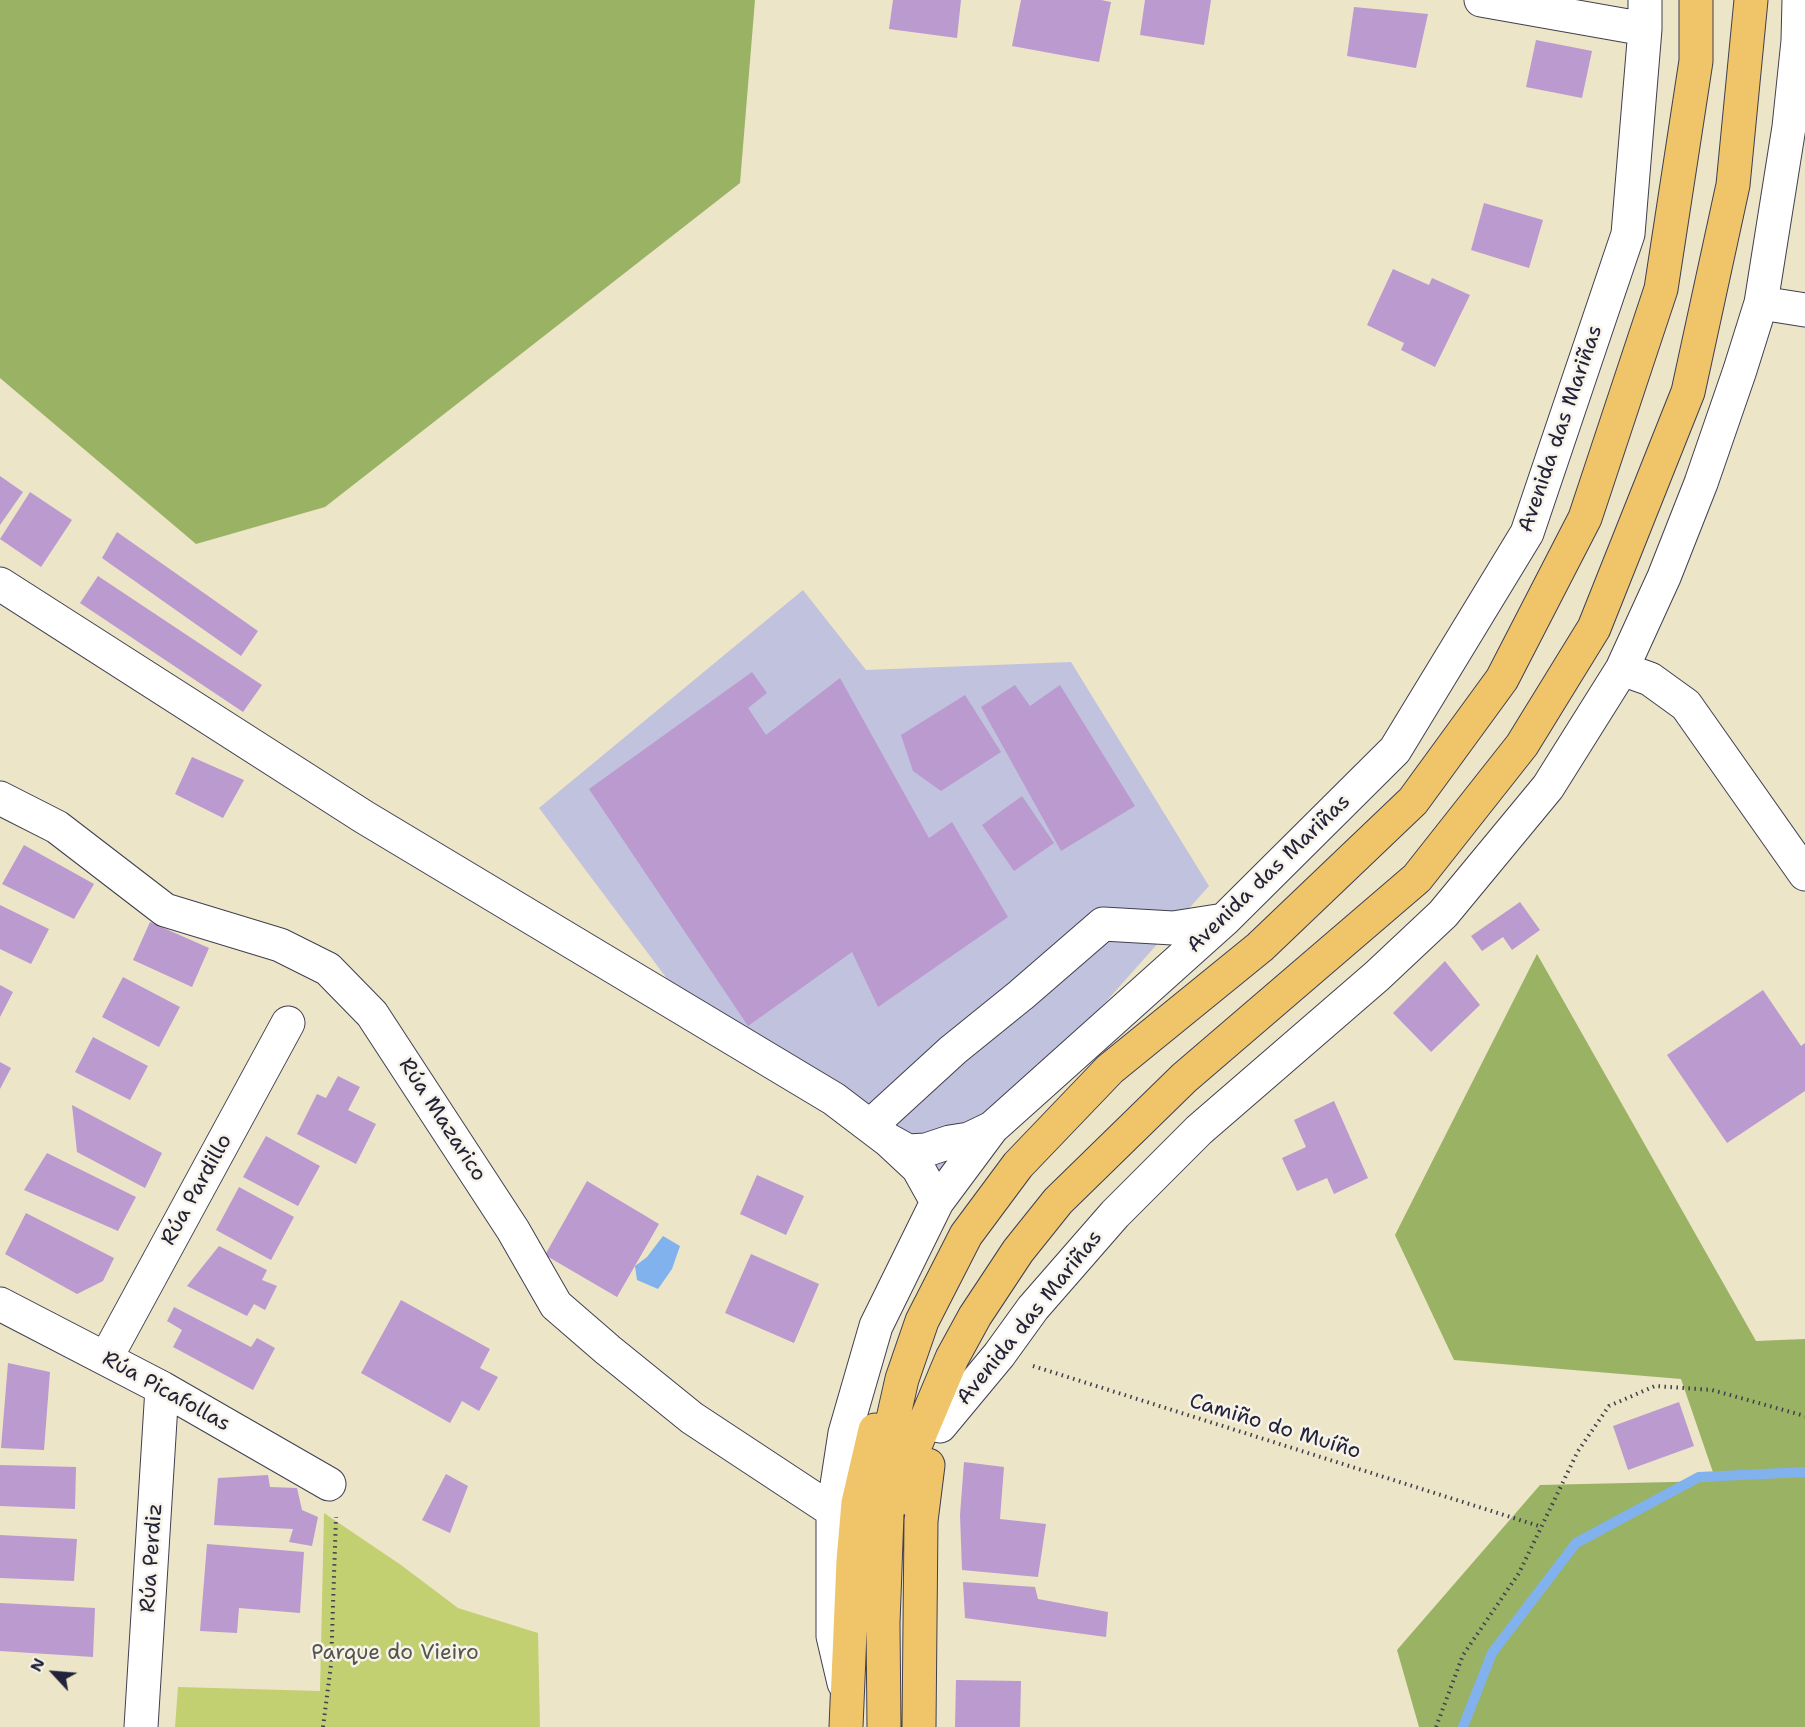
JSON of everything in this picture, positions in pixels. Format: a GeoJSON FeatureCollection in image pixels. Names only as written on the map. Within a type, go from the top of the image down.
{"type":"FeatureCollection","features":[{"type":"Feature","properties":{"kind":"highway","name":"Avenida das Mariñas"},"geometry":{"type":"LineString","coordinates":[[884,1727],[883,1661],[890,1432],[902,1379],[921,1321],[966,1234],[1018,1165],[1110,1069],[1260,947],[1413,801],[1502,679],[1585,518],[1661,289],[1696,60],[1696,0]]}},
{"type":"Feature","properties":{"kind":"highway","name":"Avenida das Mariñas"},"geometry":{"type":"LineString","coordinates":[[885,1582],[912,1453],[952,1358],[975,1316],[1018,1251],[1058,1201],[1184,1078],[1417,878],[1522,745],[1594,628],[1688,392],[1733,184],[1750,0]]}},
{"type":"Feature","properties":{"kind":"highway"},"geometry":{"type":"LineString","coordinates":[[919,1727],[921,1521],[927,1472],[940,1426],[995,1287]]}},
{"type":"Feature","properties":{"kind":"highway"},"geometry":{"type":"LineString","coordinates":[[846,1727],[852,1561],[858,1503],[867,1458],[885,1398],[921,1321]]}},
{"type":"Feature","properties":{"kind":"street"},"geometry":{"type":"LineString","coordinates":[[1480,0],[1645,15]]}},
{"type":"Feature","properties":{"kind":"street","name":"Avenida das Mariñas"},"geometry":{"type":"LineString","coordinates":[[940,1426],[999,1355],[1033,1308],[1115,1214],[1199,1130],[1377,976],[1443,914],[1548,787],[1622,669],[1664,578],[1701,483],[1761,303],[1789,127],[1798,40],[1799,0]]}},
{"type":"Feature","properties":{"kind":"street","name":"Avenida das Mariñas"},"geometry":{"type":"LineString","coordinates":[[847,1694],[832,1636],[833,1511],[845,1433],[876,1326],[938,1202],[992,1128],[1224,920],[1395,750],[1527,532],[1628,234],[1645,15]]}},
{"type":"Feature","properties":{"kind":"street"},"geometry":{"type":"LineString","coordinates":[[1761,303],[1805,310]]}},
{"type":"Feature","properties":{"kind":"street"},"geometry":{"type":"LineString","coordinates":[[0,584],[364,818],[834,1099],[879,1133],[918,1168],[938,1202]]}},
{"type":"Feature","properties":{"kind":"street"},"geometry":{"type":"LineString","coordinates":[[1622,669],[1650,680],[1686,705],[1805,874]]}},
{"type":"Feature","properties":{"kind":"street","name":"Rúa Mazarico"},"geometry":{"type":"LineString","coordinates":[[0,798],[57,827],[165,910],[280,945],[328,969],[372,1014],[513,1230],[556,1305],[692,1418],[833,1511]]}},
{"type":"Feature","properties":{"kind":"street"},"geometry":{"type":"LineString","coordinates":[[879,1133],[945,1058],[1103,924],[1173,928],[1224,920]]}},
{"type":"Feature","properties":{"kind":"street","name":"Rúa Pardillo"},"geometry":{"type":"LineString","coordinates":[[106,1358],[288,1023]]}},
{"type":"Feature","properties":{"kind":"street"},"geometry":{"type":"LineString","coordinates":[[879,1133],[908,1151],[926,1150],[969,1139],[992,1128]]}},
{"type":"Feature","properties":{"kind":"street","name":"Rúa Picafollas"},"geometry":{"type":"LineString","coordinates":[[0,1304],[162,1388],[329,1484]]}},
{"type":"Feature","properties":{"kind":"street","name":"Rúa Perdiz"},"geometry":{"type":"LineString","coordinates":[[141,1727],[162,1388]]}},
{"type":"Feature","properties":{"kind":"path","name":"Camiño do Muíño"},"geometry":{"type":"LineString","coordinates":[[999,1355],[1542,1527]]}},
{"type":"Feature","properties":{"kind":"path"},"geometry":{"type":"LineString","coordinates":[[1436,1727],[1462,1655],[1519,1573],[1578,1451],[1609,1406],[1655,1386],[1712,1390],[1805,1416]]}},
{"type":"Feature","properties":{"kind":"path"},"geometry":{"type":"LineString","coordinates":[[323,1727],[331,1665],[337,1522],[329,1484]]}},
{"type":"Feature","properties":{"kind":"shaded area"},"geometry":{"type":"Polygon","coordinates":[[[803,590],[866,670],[1071,662],[1209,886],[940,1188],[674,988],[539,808],[803,590]]]}},
{"type":"Feature","properties":{"kind":"green space"},"geometry":{"type":"Polygon","coordinates":[[[0,0],[755,0],[740,183],[325,507],[196,544],[0,378],[0,0]]]}},
{"type":"Feature","properties":{"kind":"green space"},"geometry":{"type":"Polygon","coordinates":[[[1537,954],[1756,1341],[1805,1339],[1805,1727],[1419,1727],[1397,1650],[1540,1485],[1716,1481],[1681,1379],[1454,1360],[1395,1235],[1537,954]]]}},
{"type":"Feature","properties":{"kind":"green space","name":"Parque do Vieiro"},"geometry":{"type":"Polygon","coordinates":[[[324,1513],[401,1565],[458,1608],[538,1633],[540,1727],[175,1727],[178,1687],[320,1691],[324,1513]]]}},
{"type":"Feature","properties":{"kind":"water"},"geometry":{"type":"Polygon","coordinates":[[[663,1236],[680,1246],[672,1269],[658,1289],[637,1280],[635,1266],[647,1257],[663,1236]]]}},
{"type":"Feature","properties":{"kind":"building"},"geometry":{"type":"Polygon","coordinates":[[[893,0],[961,0],[957,38],[889,29],[893,0]]]}},
{"type":"Feature","properties":{"kind":"building"},"geometry":{"type":"Polygon","coordinates":[[[1021,0],[1111,2],[1099,62],[1012,46],[1021,0]]]}},
{"type":"Feature","properties":{"kind":"building"},"geometry":{"type":"Polygon","coordinates":[[[1145,0],[1211,0],[1204,45],[1140,35],[1145,0]]]}},
{"type":"Feature","properties":{"kind":"building"},"geometry":{"type":"Polygon","coordinates":[[[1354,7],[1428,14],[1416,68],[1347,56],[1354,7]]]}},
{"type":"Feature","properties":{"kind":"building"},"geometry":{"type":"Polygon","coordinates":[[[1536,40],[1592,51],[1582,98],[1526,87],[1536,40]]]}},
{"type":"Feature","properties":{"kind":"building"},"geometry":{"type":"Polygon","coordinates":[[[1484,203],[1543,220],[1529,268],[1471,250],[1484,203]]]}},
{"type":"Feature","properties":{"kind":"building"},"geometry":{"type":"Polygon","coordinates":[[[1393,269],[1429,285],[1432,278],[1470,295],[1435,367],[1401,350],[1404,343],[1367,325],[1393,269]]]}},
{"type":"Feature","properties":{"kind":"building"},"geometry":{"type":"Polygon","coordinates":[[[0,476],[23,492],[0,525],[0,476]]]}},
{"type":"Feature","properties":{"kind":"building"},"geometry":{"type":"Polygon","coordinates":[[[30,492],[72,520],[41,567],[0,539],[30,492]]]}},
{"type":"Feature","properties":{"kind":"building"},"geometry":{"type":"Polygon","coordinates":[[[117,532],[258,631],[241,656],[102,558],[117,532]]]}},
{"type":"Feature","properties":{"kind":"building"},"geometry":{"type":"Polygon","coordinates":[[[98,576],[262,685],[243,712],[80,603],[98,576]]]}},
{"type":"Feature","properties":{"kind":"building"},"geometry":{"type":"Polygon","coordinates":[[[752,672],[767,693],[748,708],[766,735],[840,678],[929,838],[952,822],[1008,917],[878,1007],[852,952],[748,1026],[589,789],[752,672]]]}},
{"type":"Feature","properties":{"kind":"building"},"geometry":{"type":"Polygon","coordinates":[[[1015,685],[1030,706],[1060,685],[1135,806],[1061,851],[981,707],[1015,685]]]}},
{"type":"Feature","properties":{"kind":"building"},"geometry":{"type":"Polygon","coordinates":[[[965,695],[1001,752],[941,791],[913,771],[901,735],[965,695]]]}},
{"type":"Feature","properties":{"kind":"building"},"geometry":{"type":"Polygon","coordinates":[[[192,757],[244,780],[223,818],[175,794],[192,757]]]}},
{"type":"Feature","properties":{"kind":"building"},"geometry":{"type":"Polygon","coordinates":[[[1022,796],[1054,843],[1014,871],[982,825],[1022,796]]]}},
{"type":"Feature","properties":{"kind":"building"},"geometry":{"type":"Polygon","coordinates":[[[24,845],[94,884],[74,919],[2,884],[24,845]]]}},
{"type":"Feature","properties":{"kind":"building"},"geometry":{"type":"Polygon","coordinates":[[[1520,902],[1540,930],[1512,950],[1503,937],[1482,951],[1471,936],[1520,902]]]}},
{"type":"Feature","properties":{"kind":"building"},"geometry":{"type":"Polygon","coordinates":[[[0,905],[49,929],[31,964],[0,949],[0,905]]]}},
{"type":"Feature","properties":{"kind":"building"},"geometry":{"type":"Polygon","coordinates":[[[150,922],[209,948],[192,987],[133,960],[150,922]]]}},
{"type":"Feature","properties":{"kind":"building"},"geometry":{"type":"Polygon","coordinates":[[[1445,961],[1480,1005],[1431,1052],[1393,1013],[1445,961]]]}},
{"type":"Feature","properties":{"kind":"building"},"geometry":{"type":"Polygon","coordinates":[[[123,977],[180,1007],[159,1047],[102,1017],[123,977]]]}},
{"type":"Feature","properties":{"kind":"building"},"geometry":{"type":"Polygon","coordinates":[[[0,985],[13,992],[0,1017],[0,985]]]}},
{"type":"Feature","properties":{"kind":"building"},"geometry":{"type":"Polygon","coordinates":[[[1763,990],[1801,1046],[1805,1043],[1805,1091],[1727,1143],[1667,1055],[1763,990]]]}},
{"type":"Feature","properties":{"kind":"building"},"geometry":{"type":"Polygon","coordinates":[[[93,1037],[148,1066],[130,1100],[75,1072],[93,1037]]]}},
{"type":"Feature","properties":{"kind":"building"},"geometry":{"type":"Polygon","coordinates":[[[0,1062],[11,1068],[0,1089],[0,1062]]]}},
{"type":"Feature","properties":{"kind":"building"},"geometry":{"type":"Polygon","coordinates":[[[338,1076],[360,1087],[348,1110],[376,1124],[356,1164],[297,1134],[317,1094],[326,1098],[338,1076]]]}},
{"type":"Feature","properties":{"kind":"building"},"geometry":{"type":"Polygon","coordinates":[[[1334,1101],[1368,1178],[1334,1194],[1327,1178],[1297,1191],[1282,1158],[1306,1147],[1294,1120],[1334,1101]]]}},
{"type":"Feature","properties":{"kind":"building"},"geometry":{"type":"Polygon","coordinates":[[[72,1105],[162,1153],[145,1188],[77,1152],[72,1105]]]}},
{"type":"Feature","properties":{"kind":"building"},"geometry":{"type":"Polygon","coordinates":[[[266,1136],[320,1166],[298,1206],[243,1177],[266,1136]]]}},
{"type":"Feature","properties":{"kind":"building"},"geometry":{"type":"Polygon","coordinates":[[[47,1153],[136,1197],[118,1231],[24,1190],[47,1153]]]}},
{"type":"Feature","properties":{"kind":"building"},"geometry":{"type":"Polygon","coordinates":[[[757,1175],[804,1196],[786,1235],[740,1214],[757,1175]]]}},
{"type":"Feature","properties":{"kind":"building"},"geometry":{"type":"Polygon","coordinates":[[[587,1181],[659,1224],[617,1297],[545,1255],[587,1181]]]}},
{"type":"Feature","properties":{"kind":"building"},"geometry":{"type":"Polygon","coordinates":[[[239,1187],[294,1217],[271,1260],[216,1230],[239,1187]]]}},
{"type":"Feature","properties":{"kind":"building"},"geometry":{"type":"Polygon","coordinates":[[[26,1213],[114,1258],[103,1281],[77,1294],[5,1254],[26,1213]]]}},
{"type":"Feature","properties":{"kind":"building"},"geometry":{"type":"Polygon","coordinates":[[[219,1246],[267,1270],[262,1280],[277,1286],[265,1310],[254,1304],[247,1316],[187,1286],[219,1246]]]}},
{"type":"Feature","properties":{"kind":"building"},"geometry":{"type":"Polygon","coordinates":[[[751,1254],[819,1284],[794,1343],[725,1313],[751,1254]]]}},
{"type":"Feature","properties":{"kind":"building"},"geometry":{"type":"Polygon","coordinates":[[[401,1300],[490,1349],[480,1368],[498,1377],[479,1411],[462,1401],[450,1423],[361,1373],[401,1300]]]}},
{"type":"Feature","properties":{"kind":"building"},"geometry":{"type":"Polygon","coordinates":[[[174,1307],[251,1347],[257,1338],[275,1348],[253,1390],[173,1347],[182,1330],[167,1321],[174,1307]]]}},
{"type":"Feature","properties":{"kind":"building"},"geometry":{"type":"Polygon","coordinates":[[[8,1363],[50,1372],[44,1450],[1,1448],[8,1363]]]}},
{"type":"Feature","properties":{"kind":"building"},"geometry":{"type":"Polygon","coordinates":[[[1679,1402],[1694,1446],[1628,1470],[1613,1426],[1679,1402]]]}},
{"type":"Feature","properties":{"kind":"building"},"geometry":{"type":"Polygon","coordinates":[[[964,1462],[1004,1467],[1000,1519],[1046,1524],[1038,1577],[962,1570],[960,1515],[964,1462]]]}},
{"type":"Feature","properties":{"kind":"building"},"geometry":{"type":"Polygon","coordinates":[[[0,1465],[76,1467],[75,1509],[0,1506],[0,1465]]]}},
{"type":"Feature","properties":{"kind":"building"},"geometry":{"type":"Polygon","coordinates":[[[446,1474],[468,1486],[450,1533],[422,1520],[446,1474]]]}},
{"type":"Feature","properties":{"kind":"building"},"geometry":{"type":"Polygon","coordinates":[[[268,1475],[270,1487],[297,1488],[302,1510],[318,1517],[312,1546],[289,1542],[293,1529],[214,1525],[218,1478],[268,1475]]]}},
{"type":"Feature","properties":{"kind":"building"},"geometry":{"type":"Polygon","coordinates":[[[0,1535],[77,1539],[74,1581],[0,1578],[0,1535]]]}},
{"type":"Feature","properties":{"kind":"building"},"geometry":{"type":"Polygon","coordinates":[[[207,1544],[304,1552],[300,1613],[239,1608],[237,1633],[200,1631],[207,1544]]]}},
{"type":"Feature","properties":{"kind":"building"},"geometry":{"type":"Polygon","coordinates":[[[963,1582],[1035,1587],[1038,1599],[1108,1612],[1106,1637],[965,1618],[963,1582]]]}},
{"type":"Feature","properties":{"kind":"building"},"geometry":{"type":"Polygon","coordinates":[[[0,1603],[95,1608],[93,1657],[0,1651],[0,1603]]]}},
{"type":"Feature","properties":{"kind":"building"},"geometry":{"type":"Polygon","coordinates":[[[956,1680],[1021,1681],[1020,1727],[955,1727],[956,1680]]]}},
{"type":"Feature","properties":{"kind":"waterway"},"geometry":{"type":"LineString","coordinates":[[1463,1727],[1492,1653],[1576,1543],[1699,1477],[1805,1472]]}}]}
